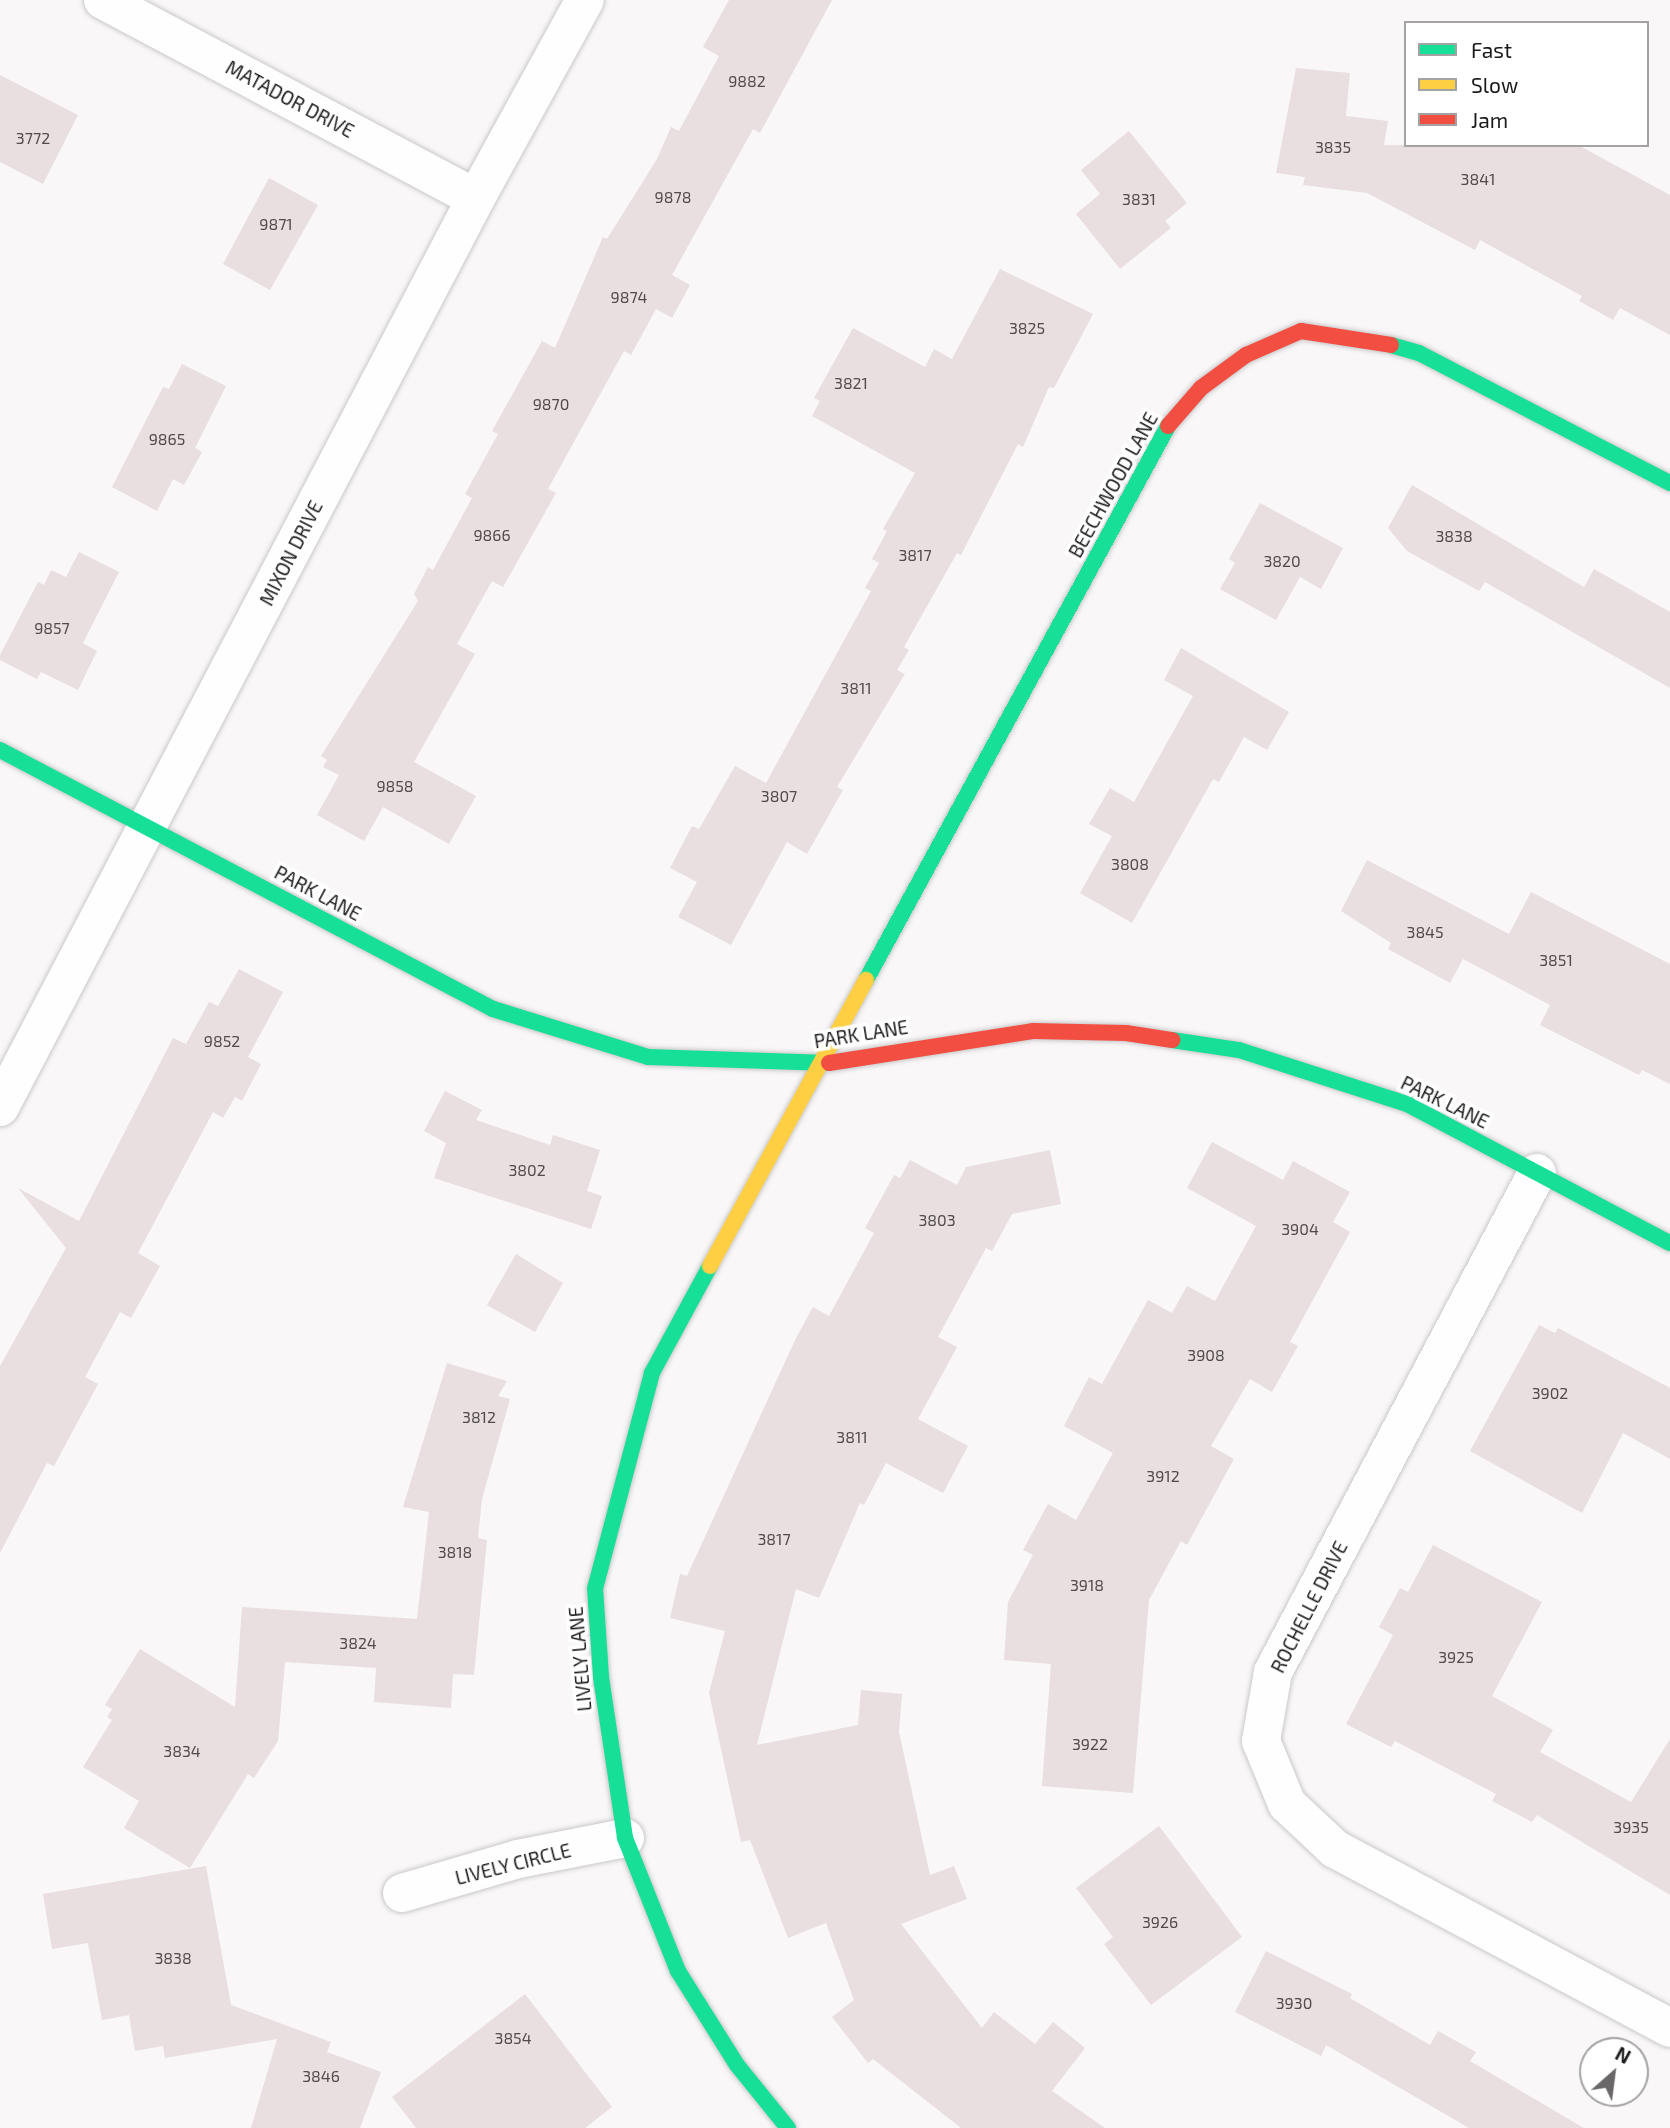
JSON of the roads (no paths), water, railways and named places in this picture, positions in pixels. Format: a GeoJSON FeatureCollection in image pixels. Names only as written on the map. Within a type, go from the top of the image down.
{"type":"FeatureCollection","features":[{"type":"Feature","properties":{"kind":"street","name":"MATADOR DRIVE"},"geometry":{"type":"LineString","coordinates":[[103,0],[476,198]]}},
{"type":"Feature","properties":{"kind":"street","name":"MIXON DRIVE"},"geometry":{"type":"LineString","coordinates":[[0,1107],[476,198],[584,0]]}},
{"type":"Feature","properties":{"kind":"street","name":"BEECHWOOD LANE"},"geometry":{"type":"LineString","coordinates":[[821,1064],[1167,427],[1200,388],[1246,355],[1301,331],[1371,339],[1419,353],[1670,483]]}},
{"type":"Feature","properties":{"kind":"street","name":"PARK LANE"},"geometry":{"type":"LineString","coordinates":[[0,750],[493,1009],[648,1057],[821,1064],[1033,1031],[1126,1033],[1219,1047],[1407,1104],[1670,1243]]}},
{"type":"Feature","properties":{"kind":"street","name":"LIVELY LANE"},"geometry":{"type":"LineString","coordinates":[[788,2128],[737,2065],[678,1971],[625,1838],[601,1677],[595,1588],[652,1373],[821,1064]]}},
{"type":"Feature","properties":{"kind":"street","name":"ROCHELLE DRIVE"},"geometry":{"type":"LineString","coordinates":[[1538,1173],[1273,1672],[1261,1741],[1287,1804],[1335,1849],[1670,2028]]}},
{"type":"Feature","properties":{"kind":"street","name":"LIVELY CIRCLE"},"geometry":{"type":"LineString","coordinates":[[402,1893],[519,1859],[625,1838]]}}]}
